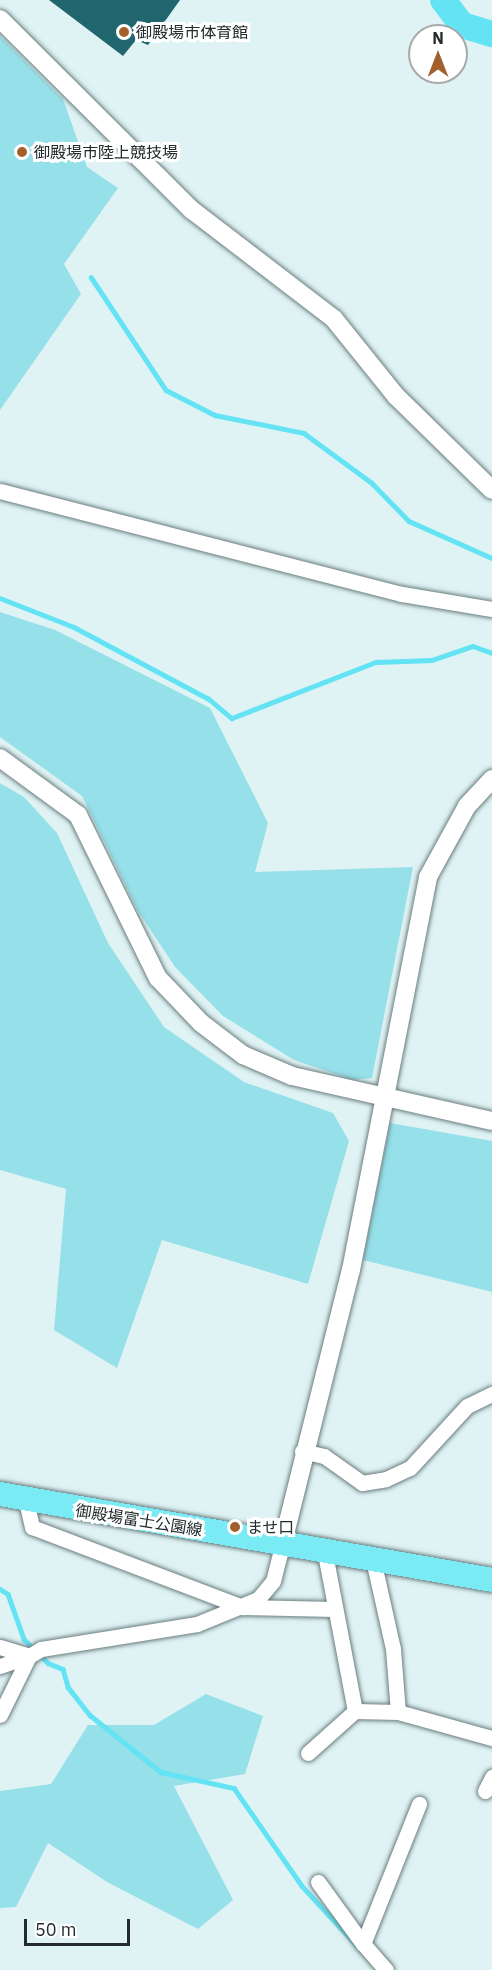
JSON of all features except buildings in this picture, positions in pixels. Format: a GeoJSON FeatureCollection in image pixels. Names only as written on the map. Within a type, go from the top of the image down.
{"type":"FeatureCollection","features":[{"type":"Feature","properties":{"kind":"main road","name":"御殿場富士公園線"},"geometry":{"type":"LineString","coordinates":[[0,1494],[26,1501],[372,1555],[492,1580]]}},
{"type":"Feature","properties":{"kind":"street"},"geometry":{"type":"LineString","coordinates":[[0,19],[192,210],[334,319],[396,396],[492,490]]}},
{"type":"Feature","properties":{"kind":"street"},"geometry":{"type":"LineString","coordinates":[[0,491],[402,594],[492,609]]}},
{"type":"Feature","properties":{"kind":"street"},"geometry":{"type":"LineString","coordinates":[[0,758],[78,815],[158,978],[201,1023],[243,1054],[292,1076],[492,1121]]}},
{"type":"Feature","properties":{"kind":"street"},"geometry":{"type":"LineString","coordinates":[[0,1666],[29,1656],[41,1648],[197,1624],[243,1607],[273,1581],[302,1450],[351,1270],[381,1096],[428,877],[467,806],[492,779]]}},
{"type":"Feature","properties":{"kind":"street"},"geometry":{"type":"LineString","coordinates":[[302,1450],[324,1456],[362,1483],[386,1479],[410,1468],[467,1406],[492,1394]]}},
{"type":"Feature","properties":{"kind":"street"},"geometry":{"type":"LineString","coordinates":[[26,1501],[32,1527],[243,1607],[335,1609]]}},
{"type":"Feature","properties":{"kind":"street"},"geometry":{"type":"LineString","coordinates":[[324,1548],[354,1711]]}},
{"type":"Feature","properties":{"kind":"street"},"geometry":{"type":"LineString","coordinates":[[372,1555],[393,1649],[398,1712]]}},
{"type":"Feature","properties":{"kind":"street"},"geometry":{"type":"LineString","coordinates":[[0,1647],[29,1656]]}},
{"type":"Feature","properties":{"kind":"street"},"geometry":{"type":"LineString","coordinates":[[0,1716],[29,1656]]}},
{"type":"Feature","properties":{"kind":"street"},"geometry":{"type":"LineString","coordinates":[[308,1753],[354,1711],[398,1712],[492,1738]]}},
{"type":"Feature","properties":{"kind":"street"},"geometry":{"type":"LineString","coordinates":[[363,1944],[419,1804]]}},
{"type":"Feature","properties":{"kind":"street"},"geometry":{"type":"LineString","coordinates":[[318,1882],[363,1944],[386,1970]]}},
{"type":"Feature","properties":{"kind":"shaded area"},"geometry":{"type":"Polygon","coordinates":[[[0,36],[63,99],[87,167],[118,188],[64,264],[81,294],[0,410],[0,36]]]}},
{"type":"Feature","properties":{"kind":"shaded area"},"geometry":{"type":"Polygon","coordinates":[[[0,612],[55,630],[210,708],[268,823],[255,872],[413,867],[372,1078],[353,1080],[294,1060],[223,1016],[175,967],[138,911],[82,796],[0,737],[0,612]]]}},
{"type":"Feature","properties":{"kind":"shaded area"},"geometry":{"type":"Polygon","coordinates":[[[0,783],[24,797],[57,833],[108,943],[164,1027],[244,1082],[333,1113],[349,1141],[308,1284],[162,1240],[117,1368],[54,1330],[66,1189],[0,1170],[0,783]]]}},
{"type":"Feature","properties":{"kind":"shaded area"},"geometry":{"type":"Polygon","coordinates":[[[390,1123],[492,1141],[492,1292],[363,1260],[390,1123]]]}},
{"type":"Feature","properties":{"kind":"shaded area"},"geometry":{"type":"Polygon","coordinates":[[[206,1694],[263,1716],[245,1774],[174,1786],[233,1900],[198,1929],[107,1882],[48,1843],[16,1907],[0,1908],[0,1791],[51,1784],[88,1725],[154,1725],[206,1694]]]}},
{"type":"Feature","properties":{"kind":"waterway"},"geometry":{"type":"LineString","coordinates":[[443,0],[462,25],[492,34]]}},
{"type":"Feature","properties":{"kind":"waterway"},"geometry":{"type":"LineString","coordinates":[[91,277],[166,390],[215,415],[304,433],[372,483],[409,521],[492,558]]}},
{"type":"Feature","properties":{"kind":"waterway"},"geometry":{"type":"LineString","coordinates":[[0,598],[74,627],[209,699],[232,718],[376,662],[432,660],[473,646],[492,653]]}},
{"type":"Feature","properties":{"kind":"waterway"},"geometry":{"type":"LineString","coordinates":[[0,1589],[8,1594],[24,1639],[48,1663],[63,1669],[68,1687],[90,1715],[161,1772],[234,1788],[302,1886],[361,1950]]}},
{"type":"Feature","properties":{"kind":"place","name":"御殿場市体育館"},"geometry":{"type":"Point","coordinates":[124,32]}},
{"type":"Feature","properties":{"kind":"place","name":"御殿場市陸上競技場"},"geometry":{"type":"Point","coordinates":[22,152]}},
{"type":"Feature","properties":{"kind":"place","name":"ませ口"},"geometry":{"type":"Point","coordinates":[235,1527]}}]}
